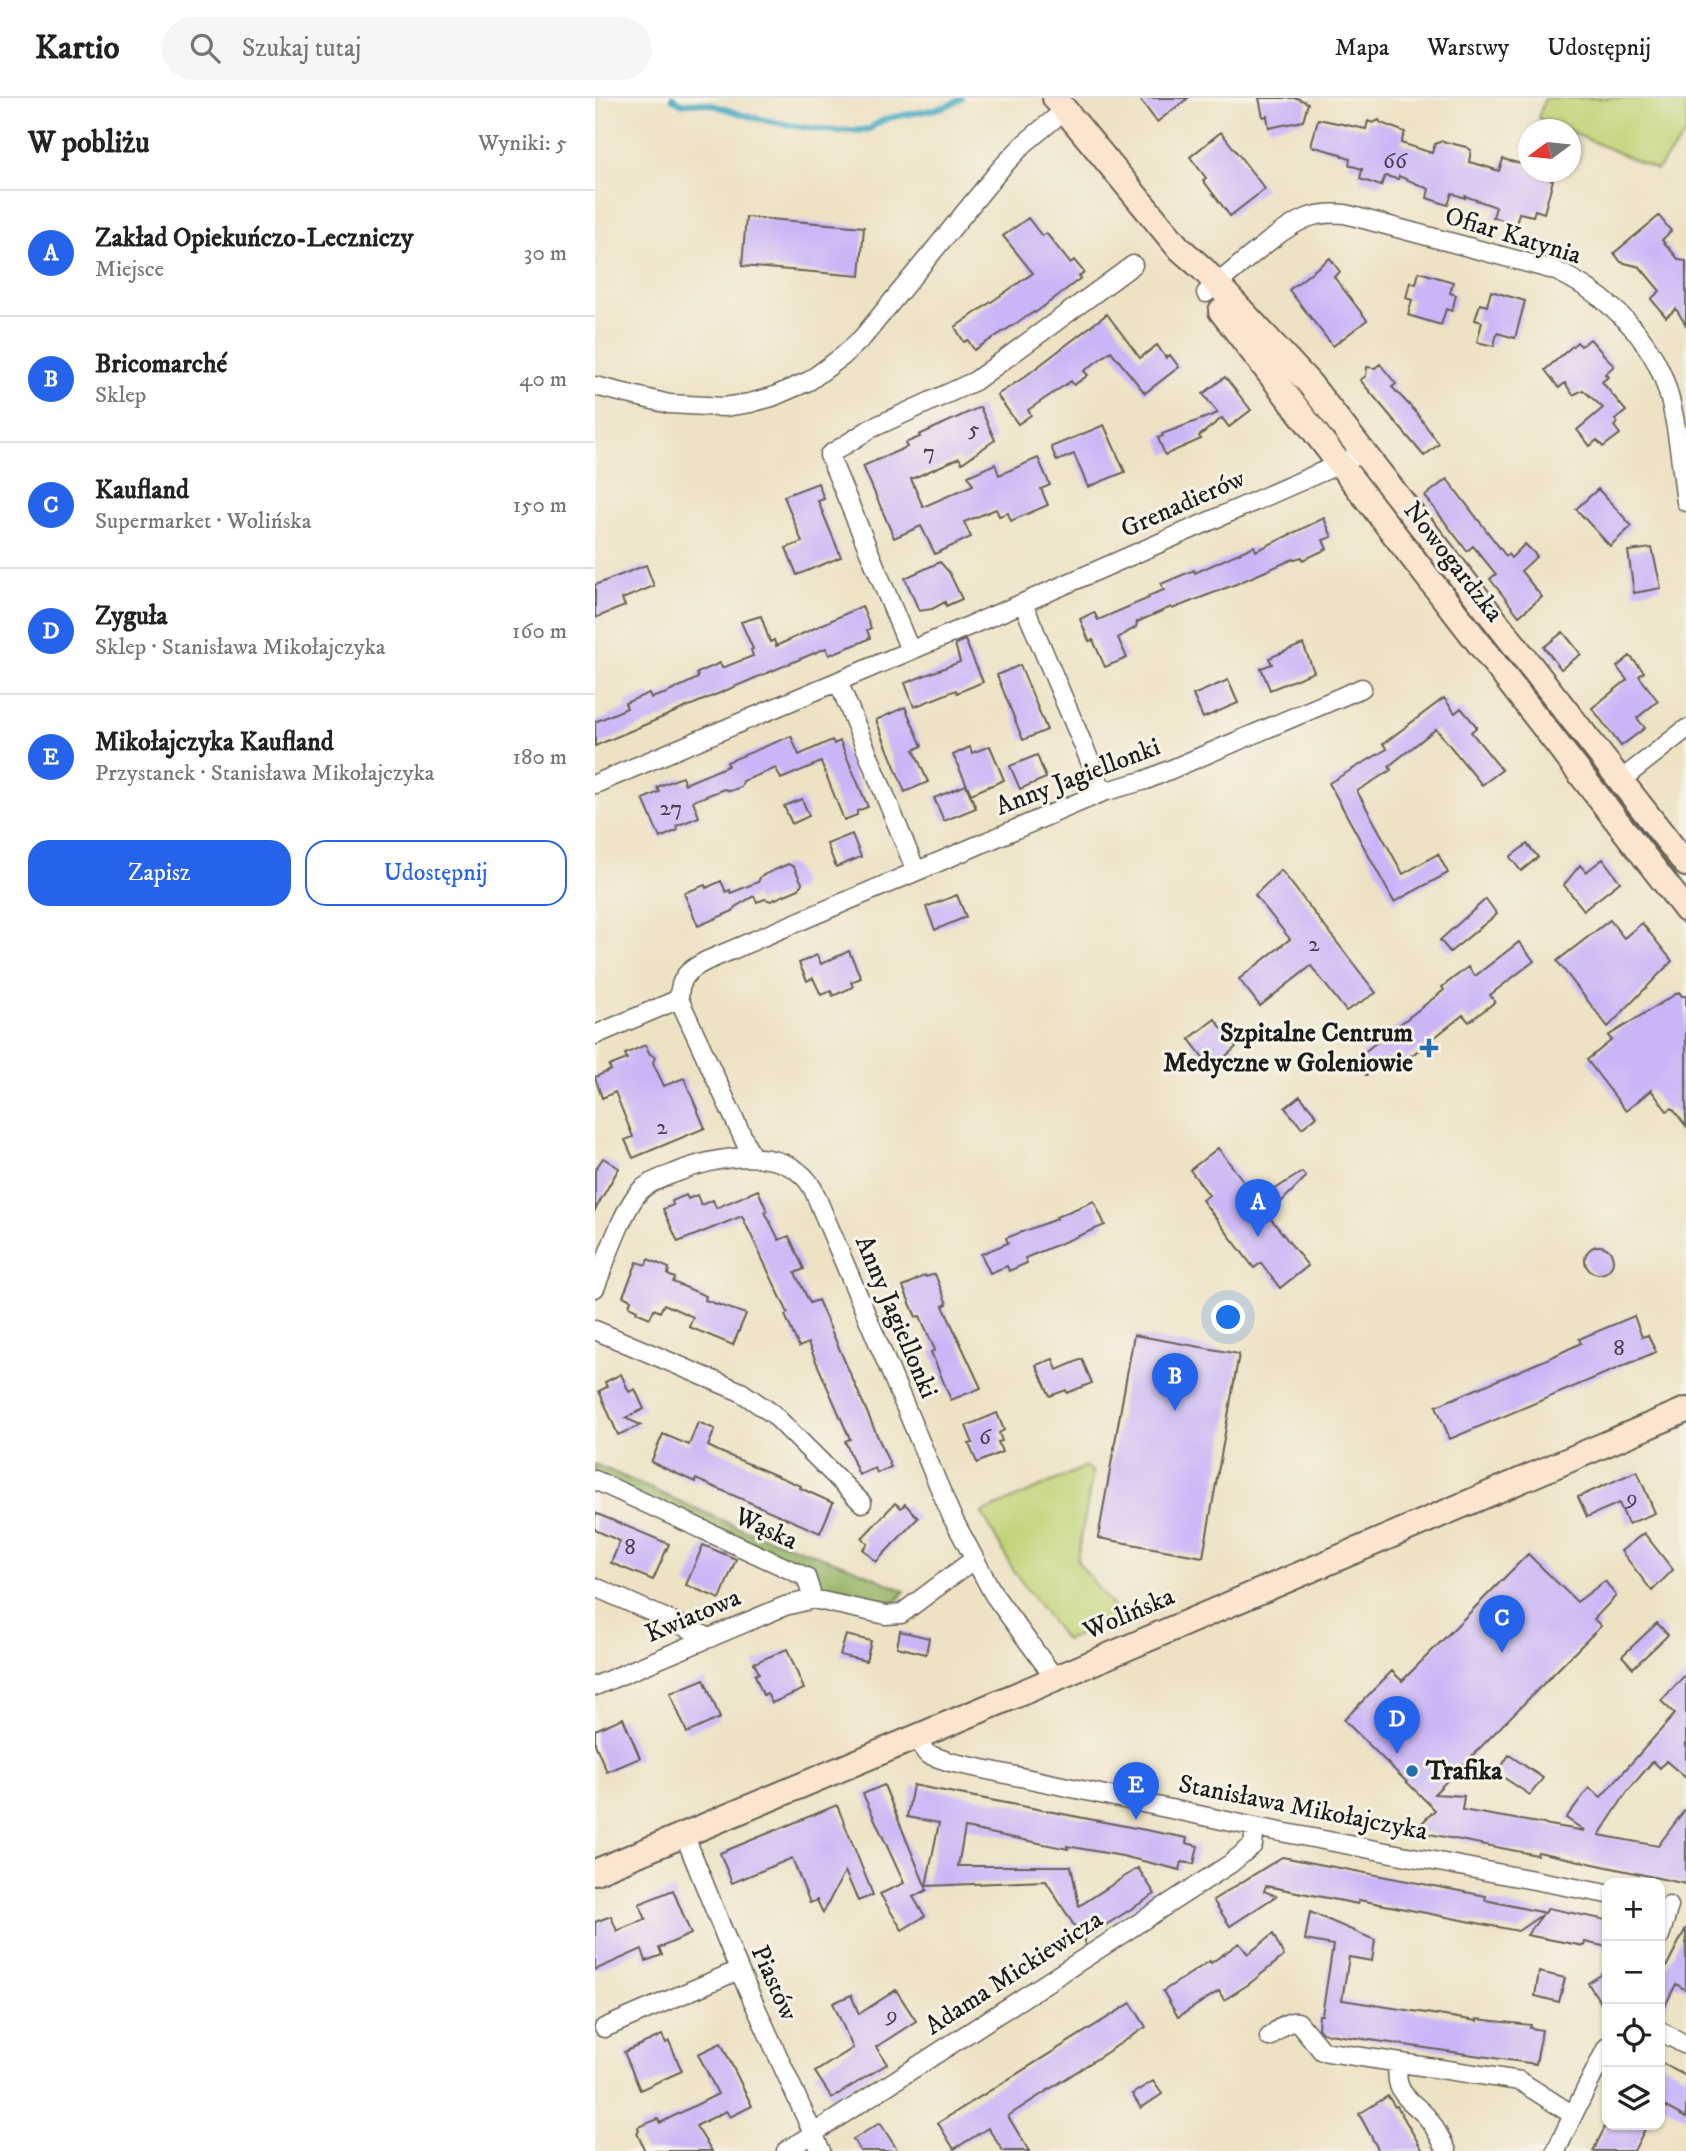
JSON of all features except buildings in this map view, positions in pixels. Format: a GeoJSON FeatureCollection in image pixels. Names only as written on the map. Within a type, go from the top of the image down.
{"type":"FeatureCollection","features":[{"type":"Feature","properties":{"kind":"street","name":"Nowogardzka"},"geometry":{"type":"LineString","coordinates":[[1060,104],[1178,247],[1184,262],[1309,383],[1686,864]]}},
{"type":"Feature","properties":{"kind":"street"},"geometry":{"type":"LineString","coordinates":[[595,386],[669,404],[724,407],[772,397],[809,380],[853,347],[994,175],[1060,104]]}},
{"type":"Feature","properties":{"kind":"street","name":"Ofiar Katynia"},"geometry":{"type":"LineString","coordinates":[[1212,289],[1298,222],[1332,212],[1554,270],[1576,280],[1607,302],[1621,316],[1659,368],[1672,410],[1686,502]]}},
{"type":"Feature","properties":{"kind":"street"},"geometry":{"type":"LineString","coordinates":[[910,650],[828,456],[870,429],[975,381],[1133,265]]}},
{"type":"Feature","properties":{"kind":"street","name":"Nowogardzka"},"geometry":{"type":"LineString","coordinates":[[1212,289],[1339,465],[1686,910]]}},
{"type":"Feature","properties":{"kind":"street","name":"Grenadierów"},"geometry":{"type":"LineString","coordinates":[[595,784],[1023,603],[1364,453]]}},
{"type":"Feature","properties":{"kind":"street"},"geometry":{"type":"LineString","coordinates":[[1023,603],[1103,792]]}},
{"type":"Feature","properties":{"kind":"street"},"geometry":{"type":"LineString","coordinates":[[838,681],[916,871]]}},
{"type":"Feature","properties":{"kind":"street","name":"Anny Jagiellonki"},"geometry":{"type":"LineString","coordinates":[[679,999],[683,977],[691,968],[1103,792],[1146,780],[1362,688]]}},
{"type":"Feature","properties":{"kind":"street"},"geometry":{"type":"LineString","coordinates":[[1621,780],[1686,729]]}},
{"type":"Feature","properties":{"kind":"street"},"geometry":{"type":"LineString","coordinates":[[595,1035],[679,999],[752,1157]]}},
{"type":"Feature","properties":{"kind":"street","name":"Anny Jagiellonki"},"geometry":{"type":"LineString","coordinates":[[595,1288],[628,1210],[643,1189],[653,1182],[706,1162],[726,1158],[752,1157],[798,1170],[808,1180],[952,1517],[973,1560],[994,1595],[1054,1677]]}},
{"type":"Feature","properties":{"kind":"street"},"geometry":{"type":"LineString","coordinates":[[595,1330],[741,1392],[758,1402],[862,1503]]}},
{"type":"Feature","properties":{"kind":"street","name":"Wolińska"},"geometry":{"type":"LineString","coordinates":[[595,1872],[1686,1410]]}},
{"type":"Feature","properties":{"kind":"street","name":"Wąska"},"geometry":{"type":"LineString","coordinates":[[595,1480],[806,1577],[813,1599]]}},
{"type":"Feature","properties":{"kind":"street"},"geometry":{"type":"LineString","coordinates":[[813,1599],[886,1615],[901,1614],[973,1560]]}},
{"type":"Feature","properties":{"kind":"street"},"geometry":{"type":"LineString","coordinates":[[595,1587],[710,1638]]}},
{"type":"Feature","properties":{"kind":"street","name":"Kwiatowa"},"geometry":{"type":"LineString","coordinates":[[595,1686],[785,1606],[813,1599]]}},
{"type":"Feature","properties":{"kind":"street","name":"Stanisława Mikołajczyka"},"geometry":{"type":"LineString","coordinates":[[915,1737],[927,1754],[950,1762],[1255,1827],[1602,1893]]}},
{"type":"Feature","properties":{"kind":"street","name":"Adama Mickiewicza"},"geometry":{"type":"LineString","coordinates":[[786,2151],[1230,1864],[1253,1845],[1255,1827]]}},
{"type":"Feature","properties":{"kind":"street","name":"Piastów"},"geometry":{"type":"LineString","coordinates":[[684,1834],[739,1970],[821,2151]]}},
{"type":"Feature","properties":{"kind":"street"},"geometry":{"type":"LineString","coordinates":[[1665,1924],[1672,1906]]}},
{"type":"Feature","properties":{"kind":"street"},"geometry":{"type":"LineString","coordinates":[[604,2028],[739,1970]]}},
{"type":"Feature","properties":{"kind":"street"},"geometry":{"type":"LineString","coordinates":[[1269,2037],[1287,2023],[1298,2022],[1322,2051],[1520,2081],[1573,2115]]}},
{"type":"Feature","properties":{"kind":"street"},"geometry":{"type":"LineString","coordinates":[[1665,2034],[1686,2045]]}},
{"type":"Feature","properties":{"kind":"street"},"geometry":{"type":"LineString","coordinates":[[1556,2151],[1602,2057]]}},
{"type":"Feature","properties":{"kind":"street"},"geometry":{"type":"LineString","coordinates":[[1398,2064],[1397,2078],[1406,2098],[1428,2118],[1447,2151]]}},
{"type":"Feature","properties":{"kind":"green space"},"geometry":{"type":"Polygon","coordinates":[[[1545,98],[1686,98],[1686,134],[1657,170],[1581,136],[1581,119],[1538,118],[1545,98]]]}},
{"type":"Feature","properties":{"kind":"green space"},"geometry":{"type":"Polygon","coordinates":[[[595,1464],[740,1528],[851,1567],[905,1591],[896,1602],[873,1599],[827,1587],[739,1553],[595,1488],[595,1464]]]}},
{"type":"Feature","properties":{"kind":"green space"},"geometry":{"type":"Polygon","coordinates":[[[1085,1467],[1093,1472],[1077,1560],[1121,1618],[1065,1640],[1015,1573],[982,1513],[1085,1467]]]}},
{"type":"Feature","properties":{"kind":"waterway"},"geometry":{"type":"LineString","coordinates":[[672,98],[683,104],[709,104],[779,123],[842,131],[870,129],[890,118],[939,108],[961,98]]}},
{"type":"Feature","properties":{"kind":"place","name":"Szpitalne Centrum Medyczne w Goleniowie"},"geometry":{"type":"Point","coordinates":[1429,1048]}},
{"type":"Feature","properties":{"kind":"place","name":"Zakład Opiekuńczo-Leczniczy"},"geometry":{"type":"Point","coordinates":[1258,1237]}},
{"type":"Feature","properties":{"kind":"place","name":"Bricomarché"},"geometry":{"type":"Point","coordinates":[1175,1411]}},
{"type":"Feature","properties":{"kind":"place","name":"Kaufland"},"geometry":{"type":"Point","coordinates":[1502,1653]}},
{"type":"Feature","properties":{"kind":"place","name":"Zyguła"},"geometry":{"type":"Point","coordinates":[1397,1754]}},
{"type":"Feature","properties":{"kind":"place","name":"Trafika"},"geometry":{"type":"Point","coordinates":[1412,1771]}},
{"type":"Feature","properties":{"kind":"place","name":"Mikołajczyka Kaufland"},"geometry":{"type":"Point","coordinates":[1136,1820]}}]}
